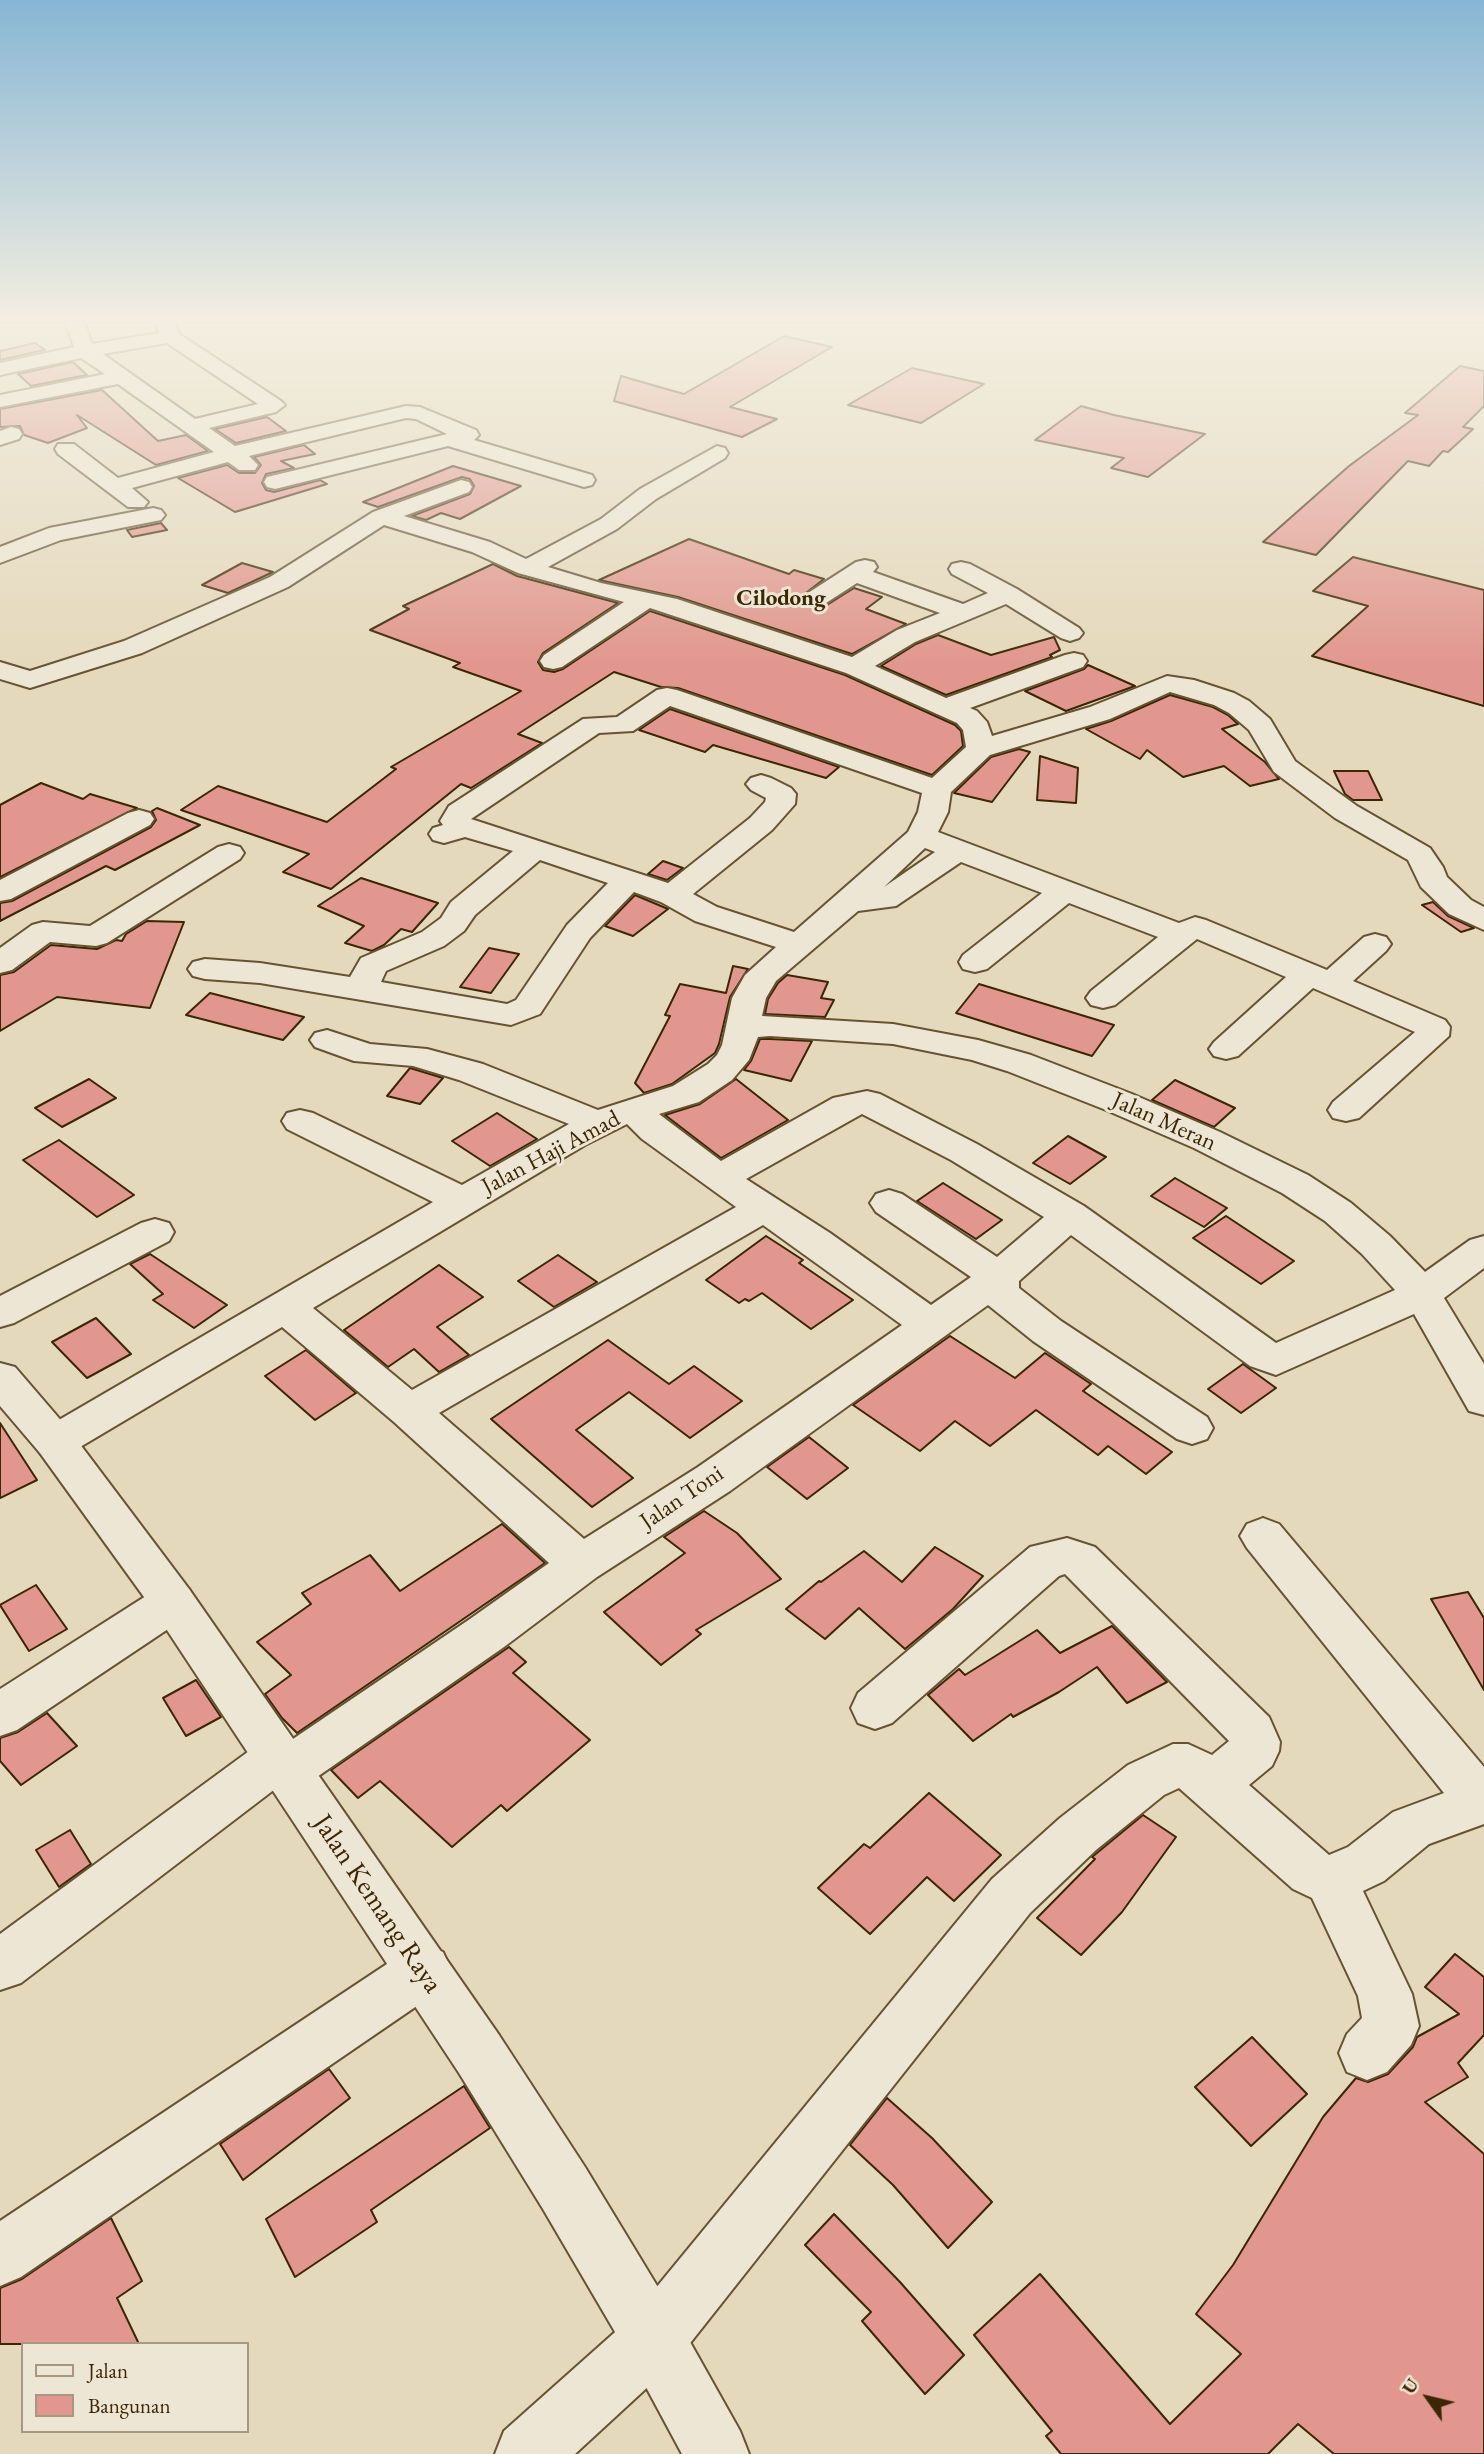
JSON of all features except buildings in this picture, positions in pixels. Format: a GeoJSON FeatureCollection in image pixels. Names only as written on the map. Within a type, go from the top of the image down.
{"type":"FeatureCollection","features":[{"type":"Feature","properties":{"kind":"street"},"geometry":{"type":"LineString","coordinates":[[205,436],[284,488],[459,437],[593,476]]}},
{"type":"Feature","properties":{"kind":"street"},"geometry":{"type":"LineString","coordinates":[[114,486],[307,436]]}},
{"type":"Feature","properties":{"kind":"street"},"geometry":{"type":"LineString","coordinates":[[0,556],[47,523],[161,521],[66,449]]}},
{"type":"Feature","properties":{"kind":"street"},"geometry":{"type":"LineString","coordinates":[[527,568],[609,524],[648,494],[717,453]]}},
{"type":"Feature","properties":{"kind":"street"},"geometry":{"type":"LineString","coordinates":[[0,695],[30,680],[133,647],[279,582],[381,517],[461,487]]}},
{"type":"Feature","properties":{"kind":"street"},"geometry":{"type":"LineString","coordinates":[[381,517],[481,547],[527,568],[596,589],[646,598],[855,667],[949,706],[967,717],[977,728],[980,749]]}},
{"type":"Feature","properties":{"kind":"street"},"geometry":{"type":"LineString","coordinates":[[961,569],[1008,594],[1070,633]]}},
{"type":"Feature","properties":{"kind":"street"},"geometry":{"type":"LineString","coordinates":[[817,598],[860,571],[962,612]]}},
{"type":"Feature","properties":{"kind":"street"},"geometry":{"type":"LineString","coordinates":[[855,667],[906,636],[1008,594]]}},
{"type":"Feature","properties":{"kind":"street"},"geometry":{"type":"LineString","coordinates":[[553,661],[646,598]]}},
{"type":"Feature","properties":{"kind":"street"},"geometry":{"type":"LineString","coordinates":[[949,706],[1074,661]]}},
{"type":"Feature","properties":{"kind":"street"},"geometry":{"type":"LineString","coordinates":[[0,670],[30,680]]}},
{"type":"Feature","properties":{"kind":"street"},"geometry":{"type":"LineString","coordinates":[[799,944],[706,914],[672,895],[536,848],[454,831],[456,821],[460,812],[593,725],[619,726],[664,697],[671,696],[937,789],[980,749],[1100,713],[1167,684],[1184,686],[1224,699],[1239,707],[1260,725],[1284,766],[1346,812],[1419,854],[1428,867],[1432,880],[1444,893],[1460,907],[1484,920]]}},
{"type":"Feature","properties":{"kind":"street"},"geometry":{"type":"LineString","coordinates":[[672,895],[761,824],[780,804],[781,794],[761,784]]}},
{"type":"Feature","properties":{"kind":"street","name":"Jalan Haji Amad"},"geometry":{"type":"LineString","coordinates":[[55,1442],[463,1201],[616,1116],[686,1094],[705,1084],[732,1060],[754,985],[773,964],[849,903],[921,836],[933,812],[937,789]]}},
{"type":"Feature","properties":{"kind":"street"},"geometry":{"type":"LineString","coordinates":[[6,882],[139,819]]}},
{"type":"Feature","properties":{"kind":"street"},"geometry":{"type":"LineString","coordinates":[[921,836],[1181,935]]}},
{"type":"Feature","properties":{"kind":"street"},"geometry":{"type":"LineString","coordinates":[[361,989],[373,965],[433,939],[453,923],[461,909],[536,848]]}},
{"type":"Feature","properties":{"kind":"street"},"geometry":{"type":"LineString","coordinates":[[849,903],[874,901],[897,893],[957,850]]}},
{"type":"Feature","properties":{"kind":"street"},"geometry":{"type":"LineString","coordinates":[[0,963],[43,932],[96,936],[229,853]]}},
{"type":"Feature","properties":{"kind":"street"},"geometry":{"type":"LineString","coordinates":[[205,969],[260,973],[492,1014],[520,1013],[528,1007],[578,932],[628,880]]}},
{"type":"Feature","properties":{"kind":"street"},"geometry":{"type":"LineString","coordinates":[[975,962],[1066,890]]}},
{"type":"Feature","properties":{"kind":"street"},"geometry":{"type":"LineString","coordinates":[[1103,998],[1181,935],[1195,927],[1427,1023],[1434,1032],[1346,1110]]}},
{"type":"Feature","properties":{"kind":"street"},"geometry":{"type":"LineString","coordinates":[[1226,1049],[1320,979],[1375,944]]}},
{"type":"Feature","properties":{"kind":"street","name":"Jalan Meran"},"geometry":{"type":"LineString","coordinates":[[743,1028],[770,1026],[893,1034],[936,1041],[1019,1063],[1208,1140],[1295,1184],[1338,1212],[1376,1245],[1422,1294],[1484,1400]]}},
{"type":"Feature","properties":{"kind":"street"},"geometry":{"type":"LineString","coordinates":[[327,1040],[366,1054],[415,1056],[616,1116],[655,1131],[719,1178],[816,1242],[930,1325]]}},
{"type":"Feature","properties":{"kind":"street"},"geometry":{"type":"LineString","coordinates":[[719,1178],[846,1106],[860,1101],[874,1105],[964,1152],[1070,1215],[1265,1356],[1276,1360],[1422,1294],[1484,1250]]}},
{"type":"Feature","properties":{"kind":"street"},"geometry":{"type":"LineString","coordinates":[[300,1121],[463,1201]]}},
{"type":"Feature","properties":{"kind":"street"},"geometry":{"type":"LineString","coordinates":[[889,1203],[999,1277],[999,1293],[1047,1331],[1192,1428]]}},
{"type":"Feature","properties":{"kind":"street"},"geometry":{"type":"LineString","coordinates":[[409,1411],[764,1209]]}},
{"type":"Feature","properties":{"kind":"street","name":"Jalan Toni"},"geometry":{"type":"LineString","coordinates":[[2,1965],[282,1764],[466,1648],[581,1564],[714,1479],[999,1277],[1070,1215]]}},
{"type":"Feature","properties":{"kind":"street"},"geometry":{"type":"LineString","coordinates":[[0,1313],[155,1232]]}},
{"type":"Feature","properties":{"kind":"street"},"geometry":{"type":"LineString","coordinates":[[285,1307],[409,1411],[581,1564]]}},
{"type":"Feature","properties":{"kind":"street","name":"Jalan Kemang Raya"},"geometry":{"type":"LineString","coordinates":[[0,1378],[55,1442],[173,1602],[424,1970],[565,2188],[654,2339],[717,2454]]}},
{"type":"Feature","properties":{"kind":"street"},"geometry":{"type":"LineString","coordinates":[[1264,1536],[1483,1802],[1411,1828],[1366,1864],[1331,1881]]}},
{"type":"Feature","properties":{"kind":"street"},"geometry":{"type":"LineString","coordinates":[[875,1708],[1046,1560],[1067,1556],[1079,1560],[1092,1570],[1252,1732],[1254,1751],[1221,1777],[1217,1788]]}},
{"type":"Feature","properties":{"kind":"street"},"geometry":{"type":"LineString","coordinates":[[0,1715],[173,1602]]}},
{"type":"Feature","properties":{"kind":"street"},"geometry":{"type":"LineString","coordinates":[[527,2454],[654,2339],[1011,1896],[1078,1834],[1146,1780],[1173,1766],[1188,1766],[1217,1788],[1311,1872],[1331,1881],[1385,1994],[1391,2026],[1367,2053]]}},
{"type":"Feature","properties":{"kind":"street"},"geometry":{"type":"LineString","coordinates":[[0,2256],[424,1970]]}},
{"type":"Feature","properties":{"kind":"district","name":"Cilodong"},"geometry":{"type":"Point","coordinates":[781,599]}}]}
